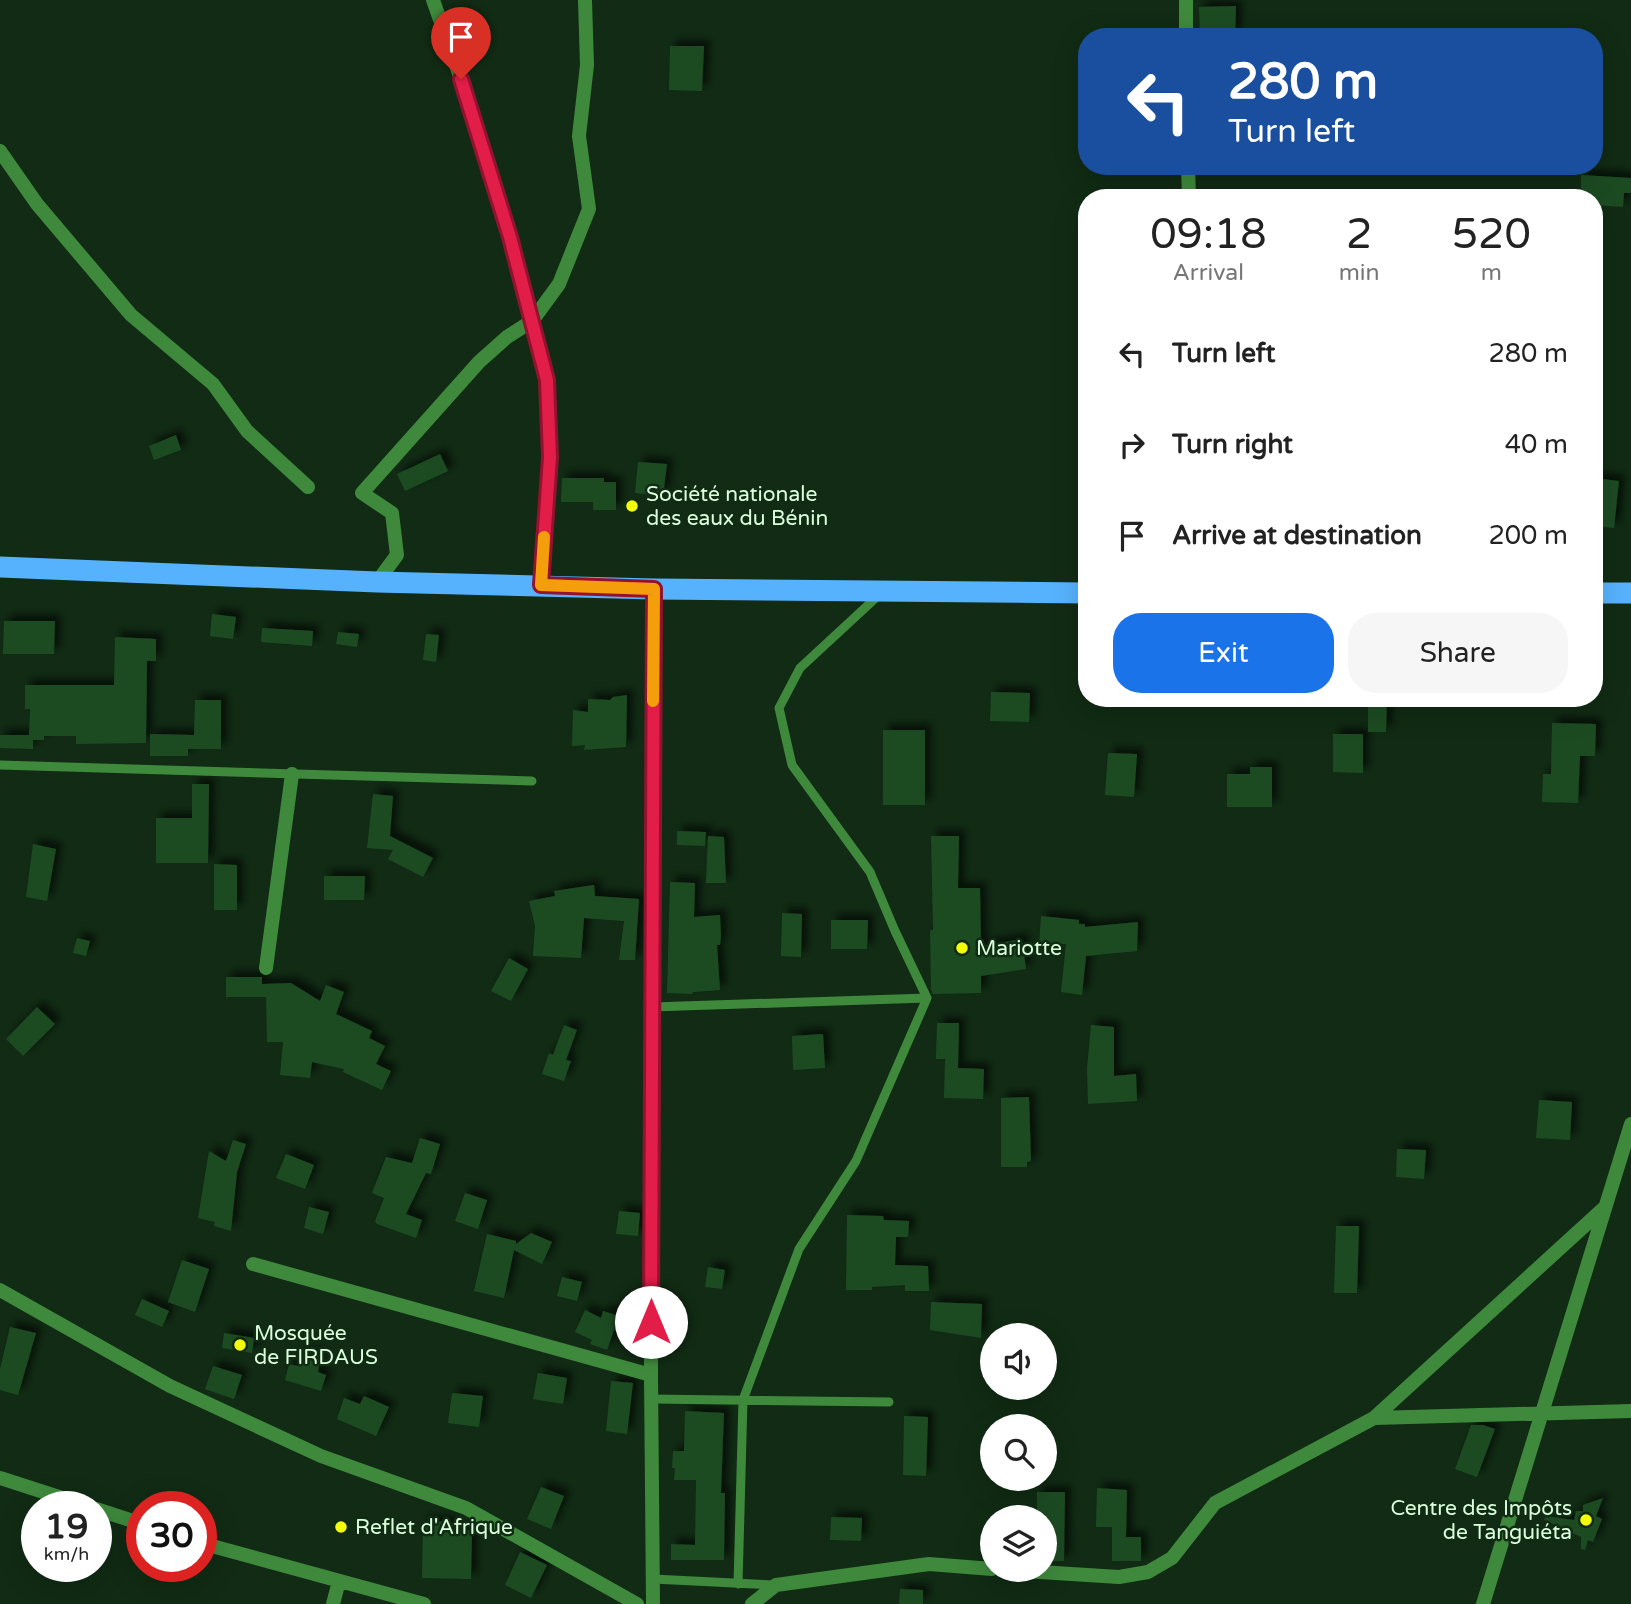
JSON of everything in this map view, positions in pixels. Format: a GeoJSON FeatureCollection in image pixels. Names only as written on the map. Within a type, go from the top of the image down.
{"type":"FeatureCollection","features":[{"type":"Feature","properties":{"kind":"highway"},"geometry":{"type":"LineString","coordinates":[[0,567],[377,582],[654,589],[1078,593]]}},
{"type":"Feature","properties":{"kind":"highway"},"geometry":{"type":"LineString","coordinates":[[1603,593],[1631,593]]}},
{"type":"Feature","properties":{"kind":"street"},"geometry":{"type":"LineString","coordinates":[[433,0],[470,105],[510,237],[547,380],[550,457],[541,585]]}},
{"type":"Feature","properties":{"kind":"street"},"geometry":{"type":"LineString","coordinates":[[377,582],[397,555],[393,513],[362,493],[480,362],[507,337],[532,321],[559,284],[589,209],[579,136],[587,65],[585,0]]}},
{"type":"Feature","properties":{"kind":"street"},"geometry":{"type":"LineString","coordinates":[[1186,0],[1186,28]]}},
{"type":"Feature","properties":{"kind":"street"},"geometry":{"type":"LineString","coordinates":[[0,151],[37,204],[131,315],[213,384],[247,431],[308,487]]}},
{"type":"Feature","properties":{"kind":"street"},"geometry":{"type":"LineString","coordinates":[[653,1604],[651,1375],[654,589]]}},
{"type":"Feature","properties":{"kind":"street"},"geometry":{"type":"LineString","coordinates":[[266,968],[292,774]]}},
{"type":"Feature","properties":{"kind":"street"},"geometry":{"type":"LineString","coordinates":[[1483,1604],[1631,1124]]}},
{"type":"Feature","properties":{"kind":"street"},"geometry":{"type":"LineString","coordinates":[[1057,1573],[1119,1577],[1148,1572],[1172,1558],[1215,1503],[1374,1418],[1604,1208]]}},
{"type":"Feature","properties":{"kind":"street"},"geometry":{"type":"LineString","coordinates":[[253,1265],[651,1375]]}},
{"type":"Feature","properties":{"kind":"street"},"geometry":{"type":"LineString","coordinates":[[0,1290],[170,1386],[321,1456],[466,1508],[637,1604]]}},
{"type":"Feature","properties":{"kind":"street"},"geometry":{"type":"LineString","coordinates":[[1374,1418],[1631,1410]]}},
{"type":"Feature","properties":{"kind":"street"},"geometry":{"type":"LineString","coordinates":[[0,1478],[40,1491]]}},
{"type":"Feature","properties":{"kind":"street"},"geometry":{"type":"LineString","coordinates":[[217,1547],[424,1604]]}},
{"type":"Feature","properties":{"kind":"street"},"geometry":{"type":"LineString","coordinates":[[752,1604],[776,1585],[929,1564],[980,1568]]}},
{"type":"Feature","properties":{"kind":"street"},"geometry":{"type":"LineString","coordinates":[[333,1604],[339,1581]]}},
{"type":"Feature","properties":{"kind":"lane"},"geometry":{"type":"LineString","coordinates":[[882,591],[800,668],[779,708],[792,765],[870,872],[928,998]]}},
{"type":"Feature","properties":{"kind":"lane"},"geometry":{"type":"LineString","coordinates":[[0,765],[532,781]]}},
{"type":"Feature","properties":{"kind":"lane"},"geometry":{"type":"LineString","coordinates":[[652,1007],[928,998]]}},
{"type":"Feature","properties":{"kind":"lane"},"geometry":{"type":"LineString","coordinates":[[738,1584],[743,1400],[799,1249],[856,1161],[928,998]]}},
{"type":"Feature","properties":{"kind":"lane"},"geometry":{"type":"LineString","coordinates":[[651,1399],[889,1402]]}},
{"type":"Feature","properties":{"kind":"lane"},"geometry":{"type":"LineString","coordinates":[[653,1579],[776,1585]]}},
{"type":"Feature","properties":{"kind":"building"},"geometry":{"type":"Polygon","coordinates":[[[1236,6],[1235,28],[1200,28],[1199,7],[1236,6]]]}},
{"type":"Feature","properties":{"kind":"building"},"geometry":{"type":"Polygon","coordinates":[[[670,46],[704,46],[702,91],[669,90],[670,46]]]}},
{"type":"Feature","properties":{"kind":"building"},"geometry":{"type":"Polygon","coordinates":[[[1581,175],[1631,178],[1631,193],[1624,193],[1623,207],[1603,206],[1603,189],[1581,189],[1581,175]]]}},
{"type":"Feature","properties":{"kind":"building"},"geometry":{"type":"Polygon","coordinates":[[[176,435],[181,450],[154,460],[149,446],[176,435]]]}},
{"type":"Feature","properties":{"kind":"building"},"geometry":{"type":"Polygon","coordinates":[[[440,454],[448,471],[405,491],[397,474],[440,454]]]}},
{"type":"Feature","properties":{"kind":"building"},"geometry":{"type":"Polygon","coordinates":[[[638,462],[667,464],[663,496],[635,493],[638,462]]]}},
{"type":"Feature","properties":{"kind":"building"},"geometry":{"type":"Polygon","coordinates":[[[562,478],[604,478],[604,482],[616,482],[616,510],[593,510],[593,502],[561,502],[562,478]]]}},
{"type":"Feature","properties":{"kind":"building"},"geometry":{"type":"Polygon","coordinates":[[[1603,479],[1619,481],[1614,528],[1603,527],[1603,479]]]}},
{"type":"Feature","properties":{"kind":"building"},"geometry":{"type":"Polygon","coordinates":[[[212,614],[236,617],[233,639],[210,636],[212,614]]]}},
{"type":"Feature","properties":{"kind":"building"},"geometry":{"type":"Polygon","coordinates":[[[4,621],[55,621],[54,654],[3,654],[4,621]]]}},
{"type":"Feature","properties":{"kind":"building"},"geometry":{"type":"Polygon","coordinates":[[[262,628],[313,631],[312,646],[261,642],[262,628]]]}},
{"type":"Feature","properties":{"kind":"building"},"geometry":{"type":"Polygon","coordinates":[[[338,632],[359,634],[357,647],[336,644],[338,632]]]}},
{"type":"Feature","properties":{"kind":"building"},"geometry":{"type":"Polygon","coordinates":[[[426,634],[439,635],[436,662],[423,660],[426,634]]]}},
{"type":"Feature","properties":{"kind":"building"},"geometry":{"type":"Polygon","coordinates":[[[115,637],[156,639],[156,661],[147,661],[146,743],[76,744],[76,736],[44,736],[44,740],[33,740],[33,749],[0,748],[0,735],[29,735],[30,709],[25,709],[25,685],[114,685],[115,637]]]}},
{"type":"Feature","properties":{"kind":"building"},"geometry":{"type":"Polygon","coordinates":[[[991,692],[1030,693],[1029,722],[990,721],[991,692]]]}},
{"type":"Feature","properties":{"kind":"building"},"geometry":{"type":"Polygon","coordinates":[[[627,695],[626,747],[584,750],[585,745],[572,746],[573,710],[588,712],[588,699],[610,700],[627,695]]]}},
{"type":"Feature","properties":{"kind":"building"},"geometry":{"type":"Polygon","coordinates":[[[195,700],[221,700],[221,749],[188,749],[188,756],[150,756],[150,734],[194,735],[195,700]]]}},
{"type":"Feature","properties":{"kind":"building"},"geometry":{"type":"Polygon","coordinates":[[[1368,707],[1387,707],[1386,732],[1368,732],[1368,707]]]}},
{"type":"Feature","properties":{"kind":"building"},"geometry":{"type":"Polygon","coordinates":[[[1552,723],[1596,724],[1595,756],[1580,756],[1578,803],[1542,802],[1543,774],[1551,774],[1552,723]]]}},
{"type":"Feature","properties":{"kind":"building"},"geometry":{"type":"Polygon","coordinates":[[[883,730],[925,730],[925,805],[883,805],[883,730]]]}},
{"type":"Feature","properties":{"kind":"building"},"geometry":{"type":"Polygon","coordinates":[[[1333,734],[1363,734],[1363,773],[1333,772],[1333,734]]]}},
{"type":"Feature","properties":{"kind":"building"},"geometry":{"type":"Polygon","coordinates":[[[1108,753],[1137,754],[1134,797],[1105,795],[1108,753]]]}},
{"type":"Feature","properties":{"kind":"building"},"geometry":{"type":"Polygon","coordinates":[[[1250,767],[1272,767],[1272,807],[1227,807],[1227,774],[1250,774],[1250,767]]]}},
{"type":"Feature","properties":{"kind":"building"},"geometry":{"type":"Polygon","coordinates":[[[192,784],[209,784],[208,863],[156,863],[156,818],[192,818],[192,784]]]}},
{"type":"Feature","properties":{"kind":"building"},"geometry":{"type":"Polygon","coordinates":[[[373,794],[393,796],[390,836],[433,858],[423,877],[388,859],[393,850],[367,848],[373,794]]]}},
{"type":"Feature","properties":{"kind":"building"},"geometry":{"type":"Polygon","coordinates":[[[677,831],[706,832],[705,846],[677,845],[677,831]]]}},
{"type":"Feature","properties":{"kind":"building"},"geometry":{"type":"Polygon","coordinates":[[[708,836],[724,837],[726,883],[706,883],[708,836]]]}},
{"type":"Feature","properties":{"kind":"building"},"geometry":{"type":"Polygon","coordinates":[[[931,836],[959,836],[958,888],[980,888],[981,946],[1022,939],[1026,969],[981,976],[981,993],[933,994],[931,990],[931,836]]]}},
{"type":"Feature","properties":{"kind":"building"},"geometry":{"type":"Polygon","coordinates":[[[33,844],[56,849],[47,901],[26,897],[33,844]]]}},
{"type":"Feature","properties":{"kind":"building"},"geometry":{"type":"Polygon","coordinates":[[[214,864],[237,865],[237,910],[214,910],[214,864]]]}},
{"type":"Feature","properties":{"kind":"building"},"geometry":{"type":"Polygon","coordinates":[[[324,876],[365,876],[364,900],[324,900],[324,876]]]}},
{"type":"Feature","properties":{"kind":"building"},"geometry":{"type":"Polygon","coordinates":[[[670,882],[695,883],[694,917],[720,915],[721,936],[720,945],[717,945],[720,990],[692,994],[667,993],[670,882]]]}},
{"type":"Feature","properties":{"kind":"building"},"geometry":{"type":"Polygon","coordinates":[[[594,885],[595,896],[639,899],[635,960],[619,960],[624,921],[584,918],[581,958],[533,956],[535,926],[529,901],[555,896],[554,891],[594,885]]]}},
{"type":"Feature","properties":{"kind":"building"},"geometry":{"type":"Polygon","coordinates":[[[782,913],[802,914],[801,957],[781,956],[782,913]]]}},
{"type":"Feature","properties":{"kind":"building"},"geometry":{"type":"Polygon","coordinates":[[[1041,916],[1079,920],[1079,924],[1085,924],[1085,927],[1138,922],[1137,951],[1086,956],[1082,995],[1061,992],[1066,944],[1039,945],[1041,916]]]}},
{"type":"Feature","properties":{"kind":"building"},"geometry":{"type":"Polygon","coordinates":[[[831,920],[868,920],[867,949],[831,949],[831,920]]]}},
{"type":"Feature","properties":{"kind":"building"},"geometry":{"type":"Polygon","coordinates":[[[77,938],[90,941],[86,956],[73,953],[77,938]]]}},
{"type":"Feature","properties":{"kind":"building"},"geometry":{"type":"Polygon","coordinates":[[[509,958],[528,969],[511,1001],[491,991],[509,958]]]}},
{"type":"Feature","properties":{"kind":"building"},"geometry":{"type":"Polygon","coordinates":[[[226,977],[262,977],[262,984],[291,983],[320,1001],[326,985],[344,992],[336,1014],[372,1031],[369,1038],[385,1046],[376,1064],[391,1071],[382,1090],[343,1072],[344,1069],[312,1062],[310,1078],[280,1075],[283,1042],[267,1042],[266,997],[226,997],[226,977]]]}},
{"type":"Feature","properties":{"kind":"building"},"geometry":{"type":"Polygon","coordinates":[[[37,1007],[55,1024],[23,1056],[6,1039],[37,1007]]]}},
{"type":"Feature","properties":{"kind":"building"},"geometry":{"type":"Polygon","coordinates":[[[937,1023],[959,1023],[958,1068],[984,1069],[983,1099],[944,1098],[945,1059],[936,1059],[937,1023]]]}},
{"type":"Feature","properties":{"kind":"building"},"geometry":{"type":"Polygon","coordinates":[[[564,1025],[577,1030],[566,1060],[571,1061],[564,1081],[542,1074],[549,1053],[553,1055],[564,1025]]]}},
{"type":"Feature","properties":{"kind":"building"},"geometry":{"type":"Polygon","coordinates":[[[1091,1025],[1114,1027],[1114,1076],[1136,1074],[1137,1101],[1088,1104],[1087,1069],[1091,1025]]]}},
{"type":"Feature","properties":{"kind":"building"},"geometry":{"type":"Polygon","coordinates":[[[823,1034],[825,1068],[793,1070],[792,1036],[823,1034]]]}},
{"type":"Feature","properties":{"kind":"building"},"geometry":{"type":"Polygon","coordinates":[[[1029,1097],[1031,1161],[1027,1162],[1027,1167],[1001,1167],[1001,1098],[1029,1097]]]}},
{"type":"Feature","properties":{"kind":"building"},"geometry":{"type":"Polygon","coordinates":[[[1539,1100],[1572,1102],[1570,1140],[1536,1138],[1539,1100]]]}},
{"type":"Feature","properties":{"kind":"building"},"geometry":{"type":"Polygon","coordinates":[[[420,1138],[440,1144],[431,1174],[426,1173],[406,1214],[422,1220],[416,1238],[377,1224],[375,1221],[384,1198],[372,1193],[386,1157],[412,1163],[420,1138]]]}},
{"type":"Feature","properties":{"kind":"building"},"geometry":{"type":"Polygon","coordinates":[[[233,1140],[246,1144],[237,1172],[231,1231],[214,1226],[215,1222],[198,1218],[209,1151],[226,1161],[233,1140]]]}},
{"type":"Feature","properties":{"kind":"building"},"geometry":{"type":"Polygon","coordinates":[[[1397,1149],[1426,1150],[1424,1179],[1396,1177],[1397,1149]]]}},
{"type":"Feature","properties":{"kind":"building"},"geometry":{"type":"Polygon","coordinates":[[[286,1154],[314,1165],[305,1189],[276,1178],[286,1154]]]}},
{"type":"Feature","properties":{"kind":"building"},"geometry":{"type":"Polygon","coordinates":[[[465,1193],[487,1200],[478,1229],[455,1221],[465,1193]]]}},
{"type":"Feature","properties":{"kind":"building"},"geometry":{"type":"Polygon","coordinates":[[[309,1207],[329,1212],[323,1234],[304,1228],[309,1207]]]}},
{"type":"Feature","properties":{"kind":"building"},"geometry":{"type":"Polygon","coordinates":[[[619,1211],[640,1213],[638,1236],[616,1234],[619,1211]]]}},
{"type":"Feature","properties":{"kind":"building"},"geometry":{"type":"Polygon","coordinates":[[[847,1215],[883,1216],[884,1220],[909,1221],[908,1237],[896,1237],[895,1265],[928,1266],[929,1291],[905,1291],[905,1285],[872,1287],[872,1290],[846,1290],[847,1215]]]}},
{"type":"Feature","properties":{"kind":"building"},"geometry":{"type":"Polygon","coordinates":[[[1336,1226],[1359,1226],[1357,1293],[1334,1293],[1336,1226]]]}},
{"type":"Feature","properties":{"kind":"building"},"geometry":{"type":"Polygon","coordinates":[[[531,1233],[552,1242],[542,1264],[514,1250],[504,1298],[474,1291],[487,1234],[516,1241],[516,1244],[531,1233]]]}},
{"type":"Feature","properties":{"kind":"building"},"geometry":{"type":"Polygon","coordinates":[[[182,1260],[209,1269],[195,1312],[168,1302],[182,1260]]]}},
{"type":"Feature","properties":{"kind":"building"},"geometry":{"type":"Polygon","coordinates":[[[708,1267],[725,1270],[722,1289],[705,1287],[708,1267]]]}},
{"type":"Feature","properties":{"kind":"building"},"geometry":{"type":"Polygon","coordinates":[[[562,1277],[582,1282],[577,1301],[557,1296],[562,1277]]]}},
{"type":"Feature","properties":{"kind":"building"},"geometry":{"type":"Polygon","coordinates":[[[142,1299],[169,1311],[162,1327],[135,1315],[142,1299]]]}},
{"type":"Feature","properties":{"kind":"building"},"geometry":{"type":"Polygon","coordinates":[[[931,1302],[982,1304],[980,1338],[930,1330],[931,1302]]]}},
{"type":"Feature","properties":{"kind":"building"},"geometry":{"type":"Polygon","coordinates":[[[585,1310],[601,1318],[603,1311],[619,1316],[607,1350],[590,1344],[592,1340],[575,1332],[585,1310]]]}},
{"type":"Feature","properties":{"kind":"building"},"geometry":{"type":"Polygon","coordinates":[[[10,1327],[36,1333],[18,1395],[0,1390],[0,1369],[10,1327]]]}},
{"type":"Feature","properties":{"kind":"building"},"geometry":{"type":"Polygon","coordinates":[[[224,1333],[254,1338],[252,1353],[222,1348],[224,1333]]]}},
{"type":"Feature","properties":{"kind":"building"},"geometry":{"type":"Polygon","coordinates":[[[301,1352],[321,1355],[318,1372],[326,1375],[321,1391],[285,1380],[289,1364],[298,1366],[301,1352]]]}},
{"type":"Feature","properties":{"kind":"building"},"geometry":{"type":"Polygon","coordinates":[[[213,1366],[242,1375],[234,1399],[205,1389],[213,1366]]]}},
{"type":"Feature","properties":{"kind":"building"},"geometry":{"type":"Polygon","coordinates":[[[538,1373],[567,1378],[563,1404],[533,1399],[538,1373]]]}},
{"type":"Feature","properties":{"kind":"building"},"geometry":{"type":"Polygon","coordinates":[[[611,1381],[633,1383],[627,1434],[606,1431],[611,1381]]]}},
{"type":"Feature","properties":{"kind":"building"},"geometry":{"type":"Polygon","coordinates":[[[452,1393],[483,1396],[479,1427],[448,1423],[452,1393]]]}},
{"type":"Feature","properties":{"kind":"building"},"geometry":{"type":"Polygon","coordinates":[[[364,1396],[389,1407],[376,1436],[337,1419],[344,1398],[360,1404],[364,1396]]]}},
{"type":"Feature","properties":{"kind":"building"},"geometry":{"type":"Polygon","coordinates":[[[685,1411],[724,1413],[721,1493],[725,1493],[724,1560],[671,1560],[671,1544],[695,1545],[696,1480],[674,1480],[675,1468],[672,1468],[673,1451],[684,1451],[685,1411]]]}},
{"type":"Feature","properties":{"kind":"building"},"geometry":{"type":"Polygon","coordinates":[[[904,1416],[928,1417],[926,1476],[903,1475],[904,1416]]]}},
{"type":"Feature","properties":{"kind":"building"},"geometry":{"type":"Polygon","coordinates":[[[1471,1425],[1495,1429],[1477,1477],[1455,1469],[1471,1425]]]}},
{"type":"Feature","properties":{"kind":"building"},"geometry":{"type":"Polygon","coordinates":[[[541,1487],[564,1496],[551,1529],[527,1519],[541,1487]]]}},
{"type":"Feature","properties":{"kind":"building"},"geometry":{"type":"Polygon","coordinates":[[[1097,1488],[1127,1490],[1126,1537],[1141,1537],[1141,1561],[1112,1561],[1112,1527],[1096,1527],[1097,1488]]]}},
{"type":"Feature","properties":{"kind":"building"},"geometry":{"type":"Polygon","coordinates":[[[1037,1492],[1065,1492],[1064,1561],[1057,1561],[1057,1505],[1037,1505],[1037,1492]]]}},
{"type":"Feature","properties":{"kind":"building"},"geometry":{"type":"Polygon","coordinates":[[[1603,1498],[1596,1516],[1602,1519],[1593,1542],[1588,1540],[1585,1550],[1581,1549],[1581,1537],[1544,1520],[1546,1516],[1574,1520],[1576,1511],[1583,1511],[1583,1505],[1603,1498]]]}},
{"type":"Feature","properties":{"kind":"building"},"geometry":{"type":"Polygon","coordinates":[[[831,1517],[862,1518],[861,1541],[830,1540],[831,1517]]]}},
{"type":"Feature","properties":{"kind":"building"},"geometry":{"type":"Polygon","coordinates":[[[423,1521],[451,1522],[451,1530],[472,1530],[471,1579],[422,1578],[423,1521]]]}},
{"type":"Feature","properties":{"kind":"building"},"geometry":{"type":"Polygon","coordinates":[[[520,1552],[547,1565],[531,1598],[505,1585],[520,1552]]]}},
{"type":"Feature","properties":{"kind":"building"},"geometry":{"type":"Polygon","coordinates":[[[900,1589],[923,1590],[923,1604],[899,1604],[900,1589]]]}},
{"type":"Feature","properties":{"kind":"slow traffic"},"geometry":{"type":"LineString","coordinates":[[544,537],[541,585],[654,589],[653,701]]}},
{"type":"Feature","properties":{"kind":"place","name":"Société nationale des eaux du Bénin"},"geometry":{"type":"Point","coordinates":[632,506]}},
{"type":"Feature","properties":{"kind":"place","name":"Mariotte"},"geometry":{"type":"Point","coordinates":[962,948]}},
{"type":"Feature","properties":{"kind":"place","name":"Mosquée de FIRDAUS"},"geometry":{"type":"Point","coordinates":[240,1345]}},
{"type":"Feature","properties":{"kind":"place","name":"Centre des Impôts de Tanguiéta"},"geometry":{"type":"Point","coordinates":[1586,1520]}},
{"type":"Feature","properties":{"kind":"place","name":"Reflet d'Afrique"},"geometry":{"type":"Point","coordinates":[341,1527]}},
{"type":"Feature","properties":{"kind":"route"},"geometry":{"type":"LineString","coordinates":[[461,79],[510,237],[547,380],[550,457],[541,585],[654,589],[651,1322]]}}]}
